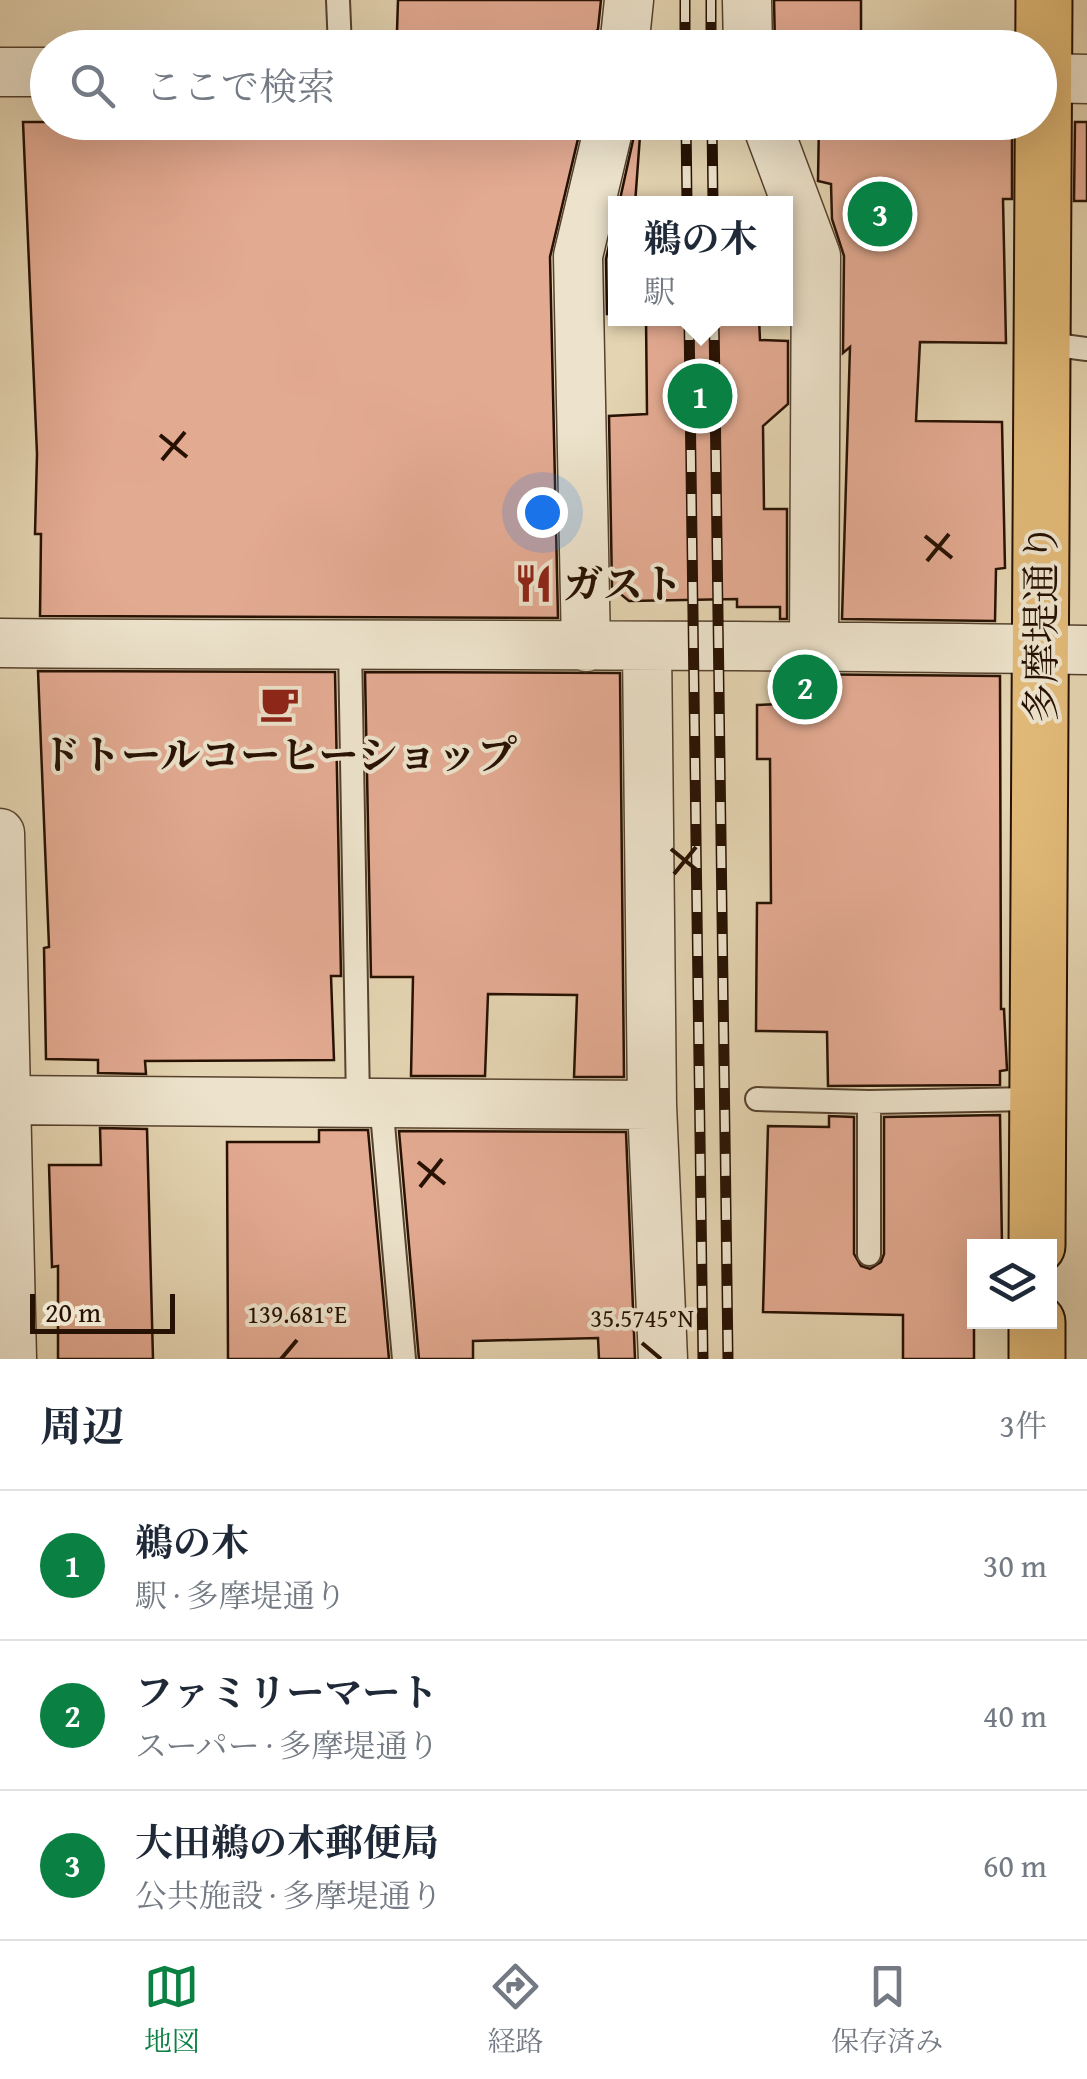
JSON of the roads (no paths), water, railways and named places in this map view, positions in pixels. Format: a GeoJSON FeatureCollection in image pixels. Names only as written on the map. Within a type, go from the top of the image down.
{"type":"FeatureCollection","features":[{"type":"Feature","properties":{"kind":"main road","name":"多摩堤通り"},"geometry":{"type":"LineString","coordinates":[[1044,0],[1049,30]]}},
{"type":"Feature","properties":{"kind":"main road","name":"多摩堤通り"},"geometry":{"type":"LineString","coordinates":[[1037,1239],[1037,1099],[1063,649],[1063,346],[1057,116]]}},
{"type":"Feature","properties":{"kind":"main road"},"geometry":{"type":"LineString","coordinates":[[1037,1329],[1037,1359]]}},
{"type":"Feature","properties":{"kind":"street"},"geometry":{"type":"LineString","coordinates":[[626,30],[628,0]]}},
{"type":"Feature","properties":{"kind":"street"},"geometry":{"type":"LineString","coordinates":[[747,0],[748,30]]}},
{"type":"Feature","properties":{"kind":"street"},"geometry":{"type":"LineString","coordinates":[[0,72],[30,72]]}},
{"type":"Feature","properties":{"kind":"street"},"geometry":{"type":"LineString","coordinates":[[586,648],[578,256],[606,140]]}},
{"type":"Feature","properties":{"kind":"street"},"geometry":{"type":"LineString","coordinates":[[773,140],[816,256],[814,643]]}},
{"type":"Feature","properties":{"kind":"street"},"geometry":{"type":"LineString","coordinates":[[0,643],[586,648],[814,643],[1063,649]]}},
{"type":"Feature","properties":{"kind":"street"},"geometry":{"type":"LineString","coordinates":[[647,646],[652,1105],[663,1359]]}},
{"type":"Feature","properties":{"kind":"street"},"geometry":{"type":"LineString","coordinates":[[0,833],[3,1100],[12,1359]]}},
{"type":"Feature","properties":{"kind":"street"},"geometry":{"type":"LineString","coordinates":[[3,1100],[652,1105]]}},
{"type":"Feature","properties":{"kind":"lane"},"geometry":{"type":"LineString","coordinates":[[338,0],[339,30]]}},
{"type":"Feature","properties":{"kind":"lane"},"geometry":{"type":"LineString","coordinates":[[350,646],[370,1102],[404,1359]]}},
{"type":"Feature","properties":{"kind":"lane"},"geometry":{"type":"LineString","coordinates":[[757,1099],[1037,1099]]}},
{"type":"Feature","properties":{"kind":"lane"},"geometry":{"type":"LineString","coordinates":[[869,1102],[870,1254]]}},
{"type":"Feature","properties":{"kind":"railway"},"geometry":{"type":"LineString","coordinates":[[685,0],[685,30]]}},
{"type":"Feature","properties":{"kind":"railway"},"geometry":{"type":"LineString","coordinates":[[711,0],[711,30]]}},
{"type":"Feature","properties":{"kind":"railway"},"geometry":{"type":"LineString","coordinates":[[686,140],[687,196]]}},
{"type":"Feature","properties":{"kind":"railway"},"geometry":{"type":"LineString","coordinates":[[712,140],[713,196]]}},
{"type":"Feature","properties":{"kind":"railway"},"geometry":{"type":"LineString","coordinates":[[689,326],[703,1359]]}},
{"type":"Feature","properties":{"kind":"railway"},"geometry":{"type":"LineString","coordinates":[[714,326],[728,1359]]}},
{"type":"Feature","properties":{"kind":"place","name":"大田鵜の木郵便局"},"geometry":{"type":"Point","coordinates":[880,214]}},
{"type":"Feature","properties":{"kind":"place","name":"鵜の木"},"geometry":{"type":"Point","coordinates":[700,396]}},
{"type":"Feature","properties":{"kind":"place","name":"ガスト"},"geometry":{"type":"Point","coordinates":[533,583]}},
{"type":"Feature","properties":{"kind":"place","name":"ファミリーマート"},"geometry":{"type":"Point","coordinates":[805,687]}},
{"type":"Feature","properties":{"kind":"place","name":"ドトールコーヒーショップ"},"geometry":{"type":"Point","coordinates":[279,704]}}]}
